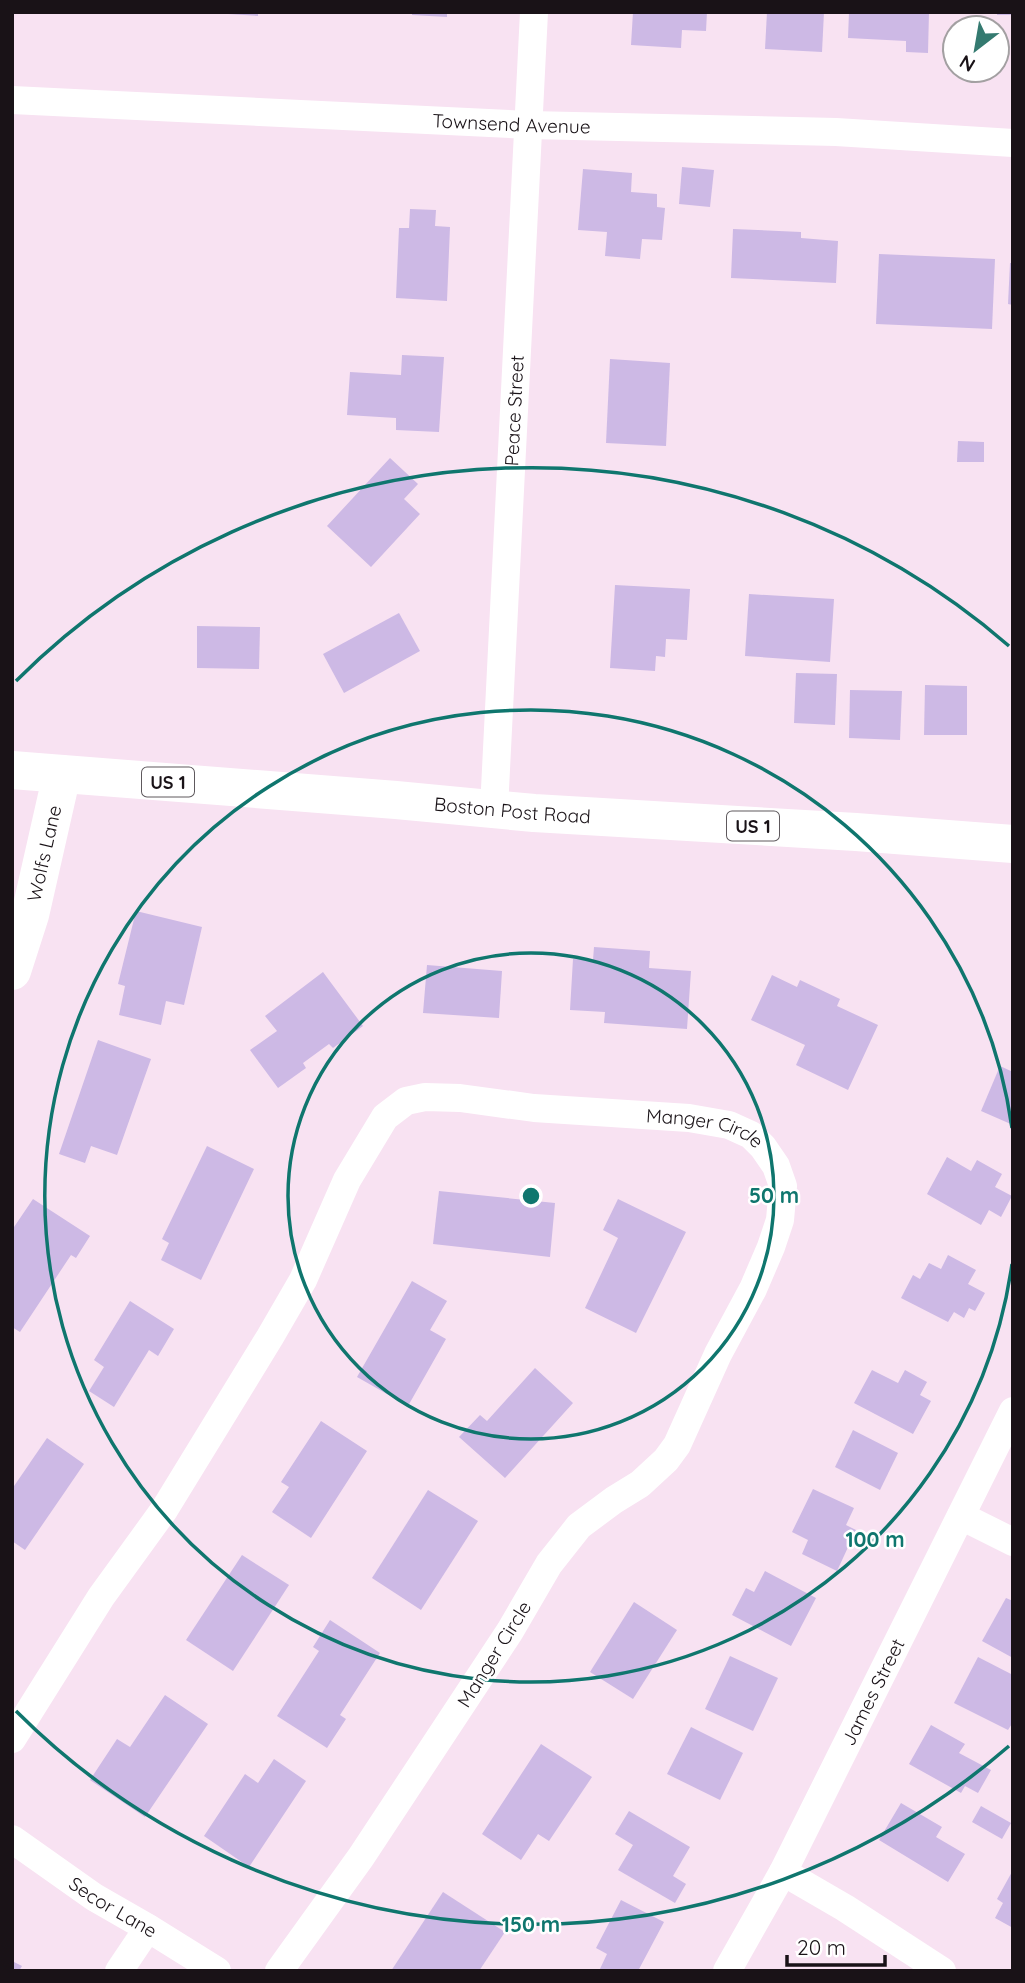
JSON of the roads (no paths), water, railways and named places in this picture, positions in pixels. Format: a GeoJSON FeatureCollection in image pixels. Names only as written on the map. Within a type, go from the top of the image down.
{"type":"FeatureCollection","features":[{"type":"Feature","properties":{"kind":"main road","name":"Boston Post Road"},"geometry":{"type":"LineString","coordinates":[[12,771],[534,813],[1013,844]]}},
{"type":"Feature","properties":{"kind":"main road","name":"Wolfs Lane"},"geometry":{"type":"LineString","coordinates":[[12,971],[30,915],[62,774]]}},
{"type":"Feature","properties":{"kind":"street","name":"Peace Street"},"geometry":{"type":"LineString","coordinates":[[494,809],[534,12]]}},
{"type":"Feature","properties":{"kind":"street","name":"Townsend Avenue"},"geometry":{"type":"LineString","coordinates":[[12,100],[529,125],[836,132],[1013,143]]}},
{"type":"Feature","properties":{"kind":"street","name":"Manger Circle"},"geometry":{"type":"LineString","coordinates":[[12,1739],[102,1597],[163,1510],[270,1337],[303,1280],[348,1180],[385,1116],[406,1101],[425,1097],[460,1098],[534,1108],[690,1118],[729,1125],[751,1135],[776,1166],[783,1186],[780,1220],[753,1289],[718,1354],[677,1445],[666,1460],[640,1484],[579,1526],[549,1564],[510,1631],[361,1857],[279,1971]]}},
{"type":"Feature","properties":{"kind":"street","name":"James Street"},"geometry":{"type":"LineString","coordinates":[[727,1971],[783,1872],[1013,1411]]}},
{"type":"Feature","properties":{"kind":"street"},"geometry":{"type":"LineString","coordinates":[[961,1516],[1013,1542]]}},
{"type":"Feature","properties":{"kind":"street","name":"Secor Lane"},"geometry":{"type":"LineString","coordinates":[[12,1839],[94,1897],[217,1971]]}},
{"type":"Feature","properties":{"kind":"street"},"geometry":{"type":"LineString","coordinates":[[783,1872],[845,1908],[942,1971]]}},
{"type":"Feature","properties":{"kind":"street"},"geometry":{"type":"LineString","coordinates":[[119,1971],[149,1928]]}}]}
